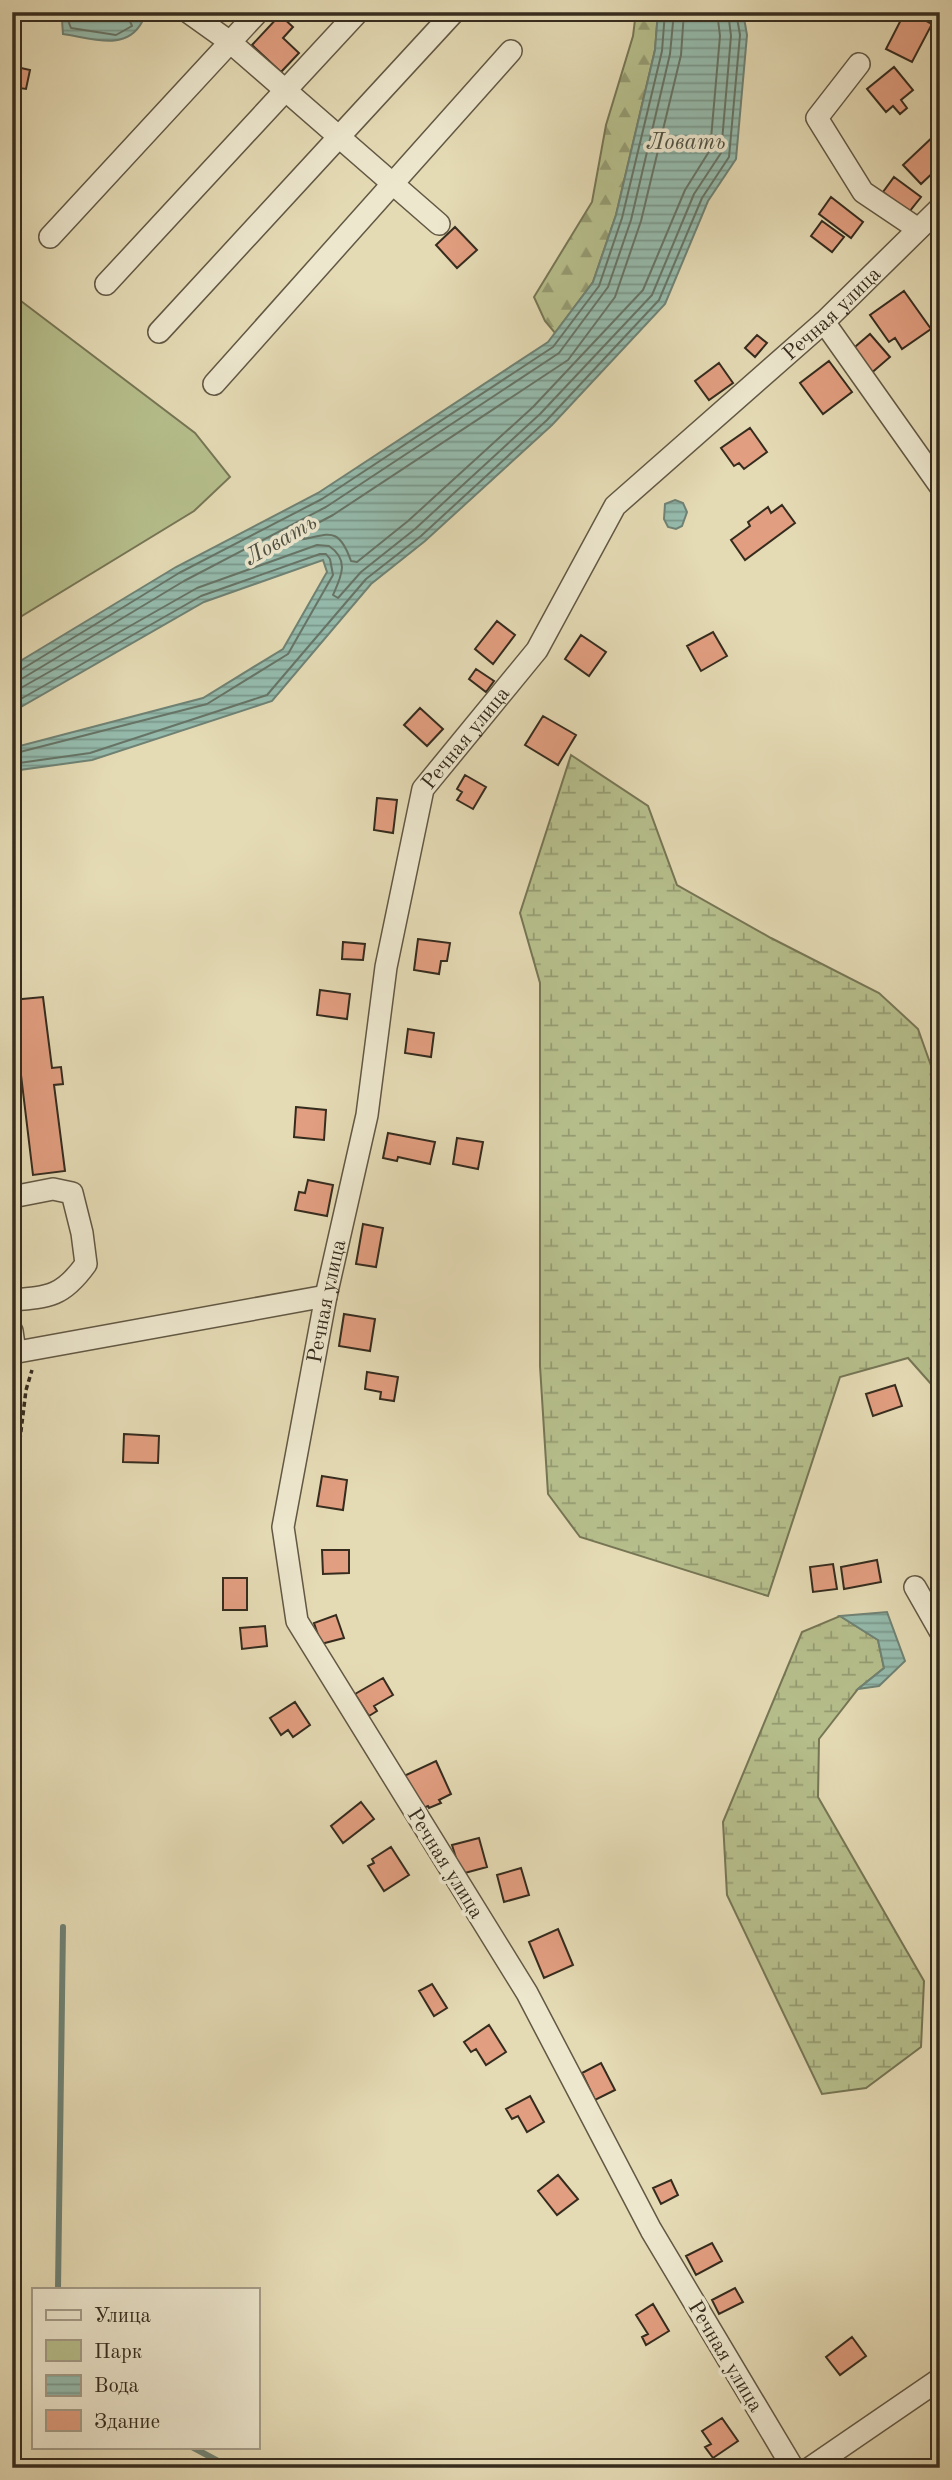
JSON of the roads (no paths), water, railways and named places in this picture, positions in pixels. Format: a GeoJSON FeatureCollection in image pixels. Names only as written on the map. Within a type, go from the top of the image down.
{"type":"FeatureCollection","features":[{"type":"Feature","properties":{"kind":"street"},"geometry":{"type":"LineString","coordinates":[[188,12],[230,42],[439,224]]}},
{"type":"Feature","properties":{"kind":"street"},"geometry":{"type":"LineString","coordinates":[[50,237],[258,12]]}},
{"type":"Feature","properties":{"kind":"street"},"geometry":{"type":"LineString","coordinates":[[106,284],[358,12]]}},
{"type":"Feature","properties":{"kind":"street"},"geometry":{"type":"LineString","coordinates":[[159,332],[454,12]]}},
{"type":"Feature","properties":{"kind":"street"},"geometry":{"type":"LineString","coordinates":[[214,384],[511,51]]}},
{"type":"Feature","properties":{"kind":"street"},"geometry":{"type":"LineString","coordinates":[[859,64],[817,118],[863,192],[918,229]]}},
{"type":"Feature","properties":{"kind":"street","name":"Речная улица"},"geometry":{"type":"LineString","coordinates":[[793,2468],[651,2230],[527,1993],[297,1621],[283,1527],[326,1296],[367,1115],[386,967],[424,789],[537,650],[615,506],[824,322],[940,208]]}},
{"type":"Feature","properties":{"kind":"street"},"geometry":{"type":"LineString","coordinates":[[824,322],[940,486]]}},
{"type":"Feature","properties":{"kind":"street"},"geometry":{"type":"LineString","coordinates":[[12,1197],[53,1189],[72,1193],[86,1264],[70,1285],[43,1297],[12,1300]]}},
{"type":"Feature","properties":{"kind":"street"},"geometry":{"type":"LineString","coordinates":[[13,1345],[38,1348],[326,1296]]}},
{"type":"Feature","properties":{"kind":"street"},"geometry":{"type":"LineString","coordinates":[[915,1587],[940,1631]]}},
{"type":"Feature","properties":{"kind":"street"},"geometry":{"type":"LineString","coordinates":[[810,2468],[940,2379]]}},
{"type":"Feature","properties":{"kind":"water"},"geometry":{"type":"Polygon","coordinates":[[[67,12],[130,12],[142,22],[127,37],[96,40],[63,34],[62,20],[67,12]]]}},
{"type":"Feature","properties":{"kind":"water","name":"Ловать"},"geometry":{"type":"Polygon","coordinates":[[[658,12],[743,12],[747,35],[736,159],[708,201],[665,304],[552,425],[425,541],[371,584],[272,701],[92,760],[12,771],[12,748],[203,698],[283,649],[327,572],[323,560],[204,602],[12,712],[12,666],[176,567],[318,493],[548,342],[593,282],[616,215],[655,50],[658,12]]]}},
{"type":"Feature","properties":{"kind":"water"},"geometry":{"type":"Polygon","coordinates":[[[675,500],[683,503],[687,512],[682,526],[676,529],[668,527],[664,519],[665,504],[675,500]]]}},
{"type":"Feature","properties":{"kind":"water"},"geometry":{"type":"Polygon","coordinates":[[[887,1612],[905,1661],[879,1686],[858,1689],[884,1668],[878,1640],[840,1616],[887,1612]]]}},
{"type":"Feature","properties":{"kind":"waterway"},"geometry":{"type":"LineString","coordinates":[[58,2288],[63,1927]]}},
{"type":"Feature","properties":{"kind":"waterway"},"geometry":{"type":"LineString","coordinates":[[194,2448],[231,2468]]}}]}
